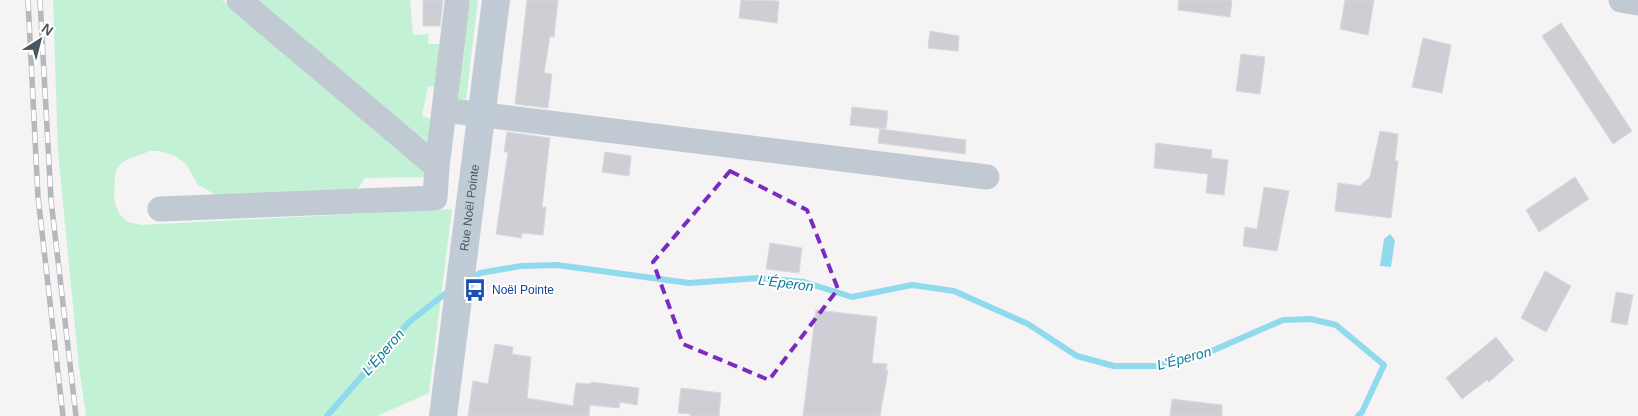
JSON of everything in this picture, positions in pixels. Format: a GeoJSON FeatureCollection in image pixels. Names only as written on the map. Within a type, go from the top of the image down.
{"type":"FeatureCollection","features":[{"type":"Feature","properties":{"kind":"street"},"geometry":{"type":"LineString","coordinates":[[239,0],[437,167]]}},
{"type":"Feature","properties":{"kind":"street","name":"Rue Noël Pointe"},"geometry":{"type":"LineString","coordinates":[[443,416],[496,0]]}},
{"type":"Feature","properties":{"kind":"street"},"geometry":{"type":"LineString","coordinates":[[1620,0],[1638,3]]}},
{"type":"Feature","properties":{"kind":"street"},"geometry":{"type":"LineString","coordinates":[[160,209],[435,198],[457,3]]}},
{"type":"Feature","properties":{"kind":"street"},"geometry":{"type":"LineString","coordinates":[[444,110],[480,116],[987,177]]}},
{"type":"Feature","properties":{"kind":"highlighted area"},"geometry":{"type":"Polygon","coordinates":[[[730,171],[807,210],[838,289],[769,380],[683,344],[653,262],[730,171]]]}},
{"type":"Feature","properties":{"kind":"green space"},"geometry":{"type":"Polygon","coordinates":[[[53,0],[222,0],[421,166],[425,177],[365,178],[357,190],[220,197],[198,185],[186,164],[175,156],[159,151],[150,151],[126,160],[119,165],[115,175],[114,200],[119,214],[128,222],[141,225],[452,209],[429,393],[377,416],[86,416],[79,367],[58,152],[53,0]]]}},
{"type":"Feature","properties":{"kind":"green space"},"geometry":{"type":"Polygon","coordinates":[[[255,0],[410,0],[413,35],[429,34],[428,44],[448,44],[442,88],[428,86],[422,116],[438,121],[437,150],[255,0]]]}},
{"type":"Feature","properties":{"kind":"green space"},"geometry":{"type":"Polygon","coordinates":[[[468,0],[478,0],[466,99],[458,99],[468,0]]]}},
{"type":"Feature","properties":{"kind":"water"},"geometry":{"type":"Polygon","coordinates":[[[1390,234],[1395,240],[1391,267],[1380,266],[1384,239],[1390,234]]]}},
{"type":"Feature","properties":{"kind":"building"},"geometry":{"type":"Polygon","coordinates":[[[423,0],[443,0],[440,26],[423,26],[423,0]]]}},
{"type":"Feature","properties":{"kind":"building"},"geometry":{"type":"Polygon","coordinates":[[[527,0],[558,0],[554,37],[550,36],[544,73],[552,74],[548,108],[515,104],[527,0]]]}},
{"type":"Feature","properties":{"kind":"building"},"geometry":{"type":"Polygon","coordinates":[[[741,0],[779,1],[777,23],[739,18],[741,0]]]}},
{"type":"Feature","properties":{"kind":"building"},"geometry":{"type":"Polygon","coordinates":[[[1179,0],[1232,0],[1230,17],[1178,10],[1179,0]]]}},
{"type":"Feature","properties":{"kind":"building"},"geometry":{"type":"Polygon","coordinates":[[[1345,0],[1374,0],[1368,35],[1340,29],[1345,0]]]}},
{"type":"Feature","properties":{"kind":"building"},"geometry":{"type":"Polygon","coordinates":[[[1561,23],[1632,131],[1613,144],[1542,36],[1561,23]]]}},
{"type":"Feature","properties":{"kind":"building"},"geometry":{"type":"Polygon","coordinates":[[[930,31],[959,36],[958,51],[928,48],[930,31]]]}},
{"type":"Feature","properties":{"kind":"building"},"geometry":{"type":"Polygon","coordinates":[[[1423,38],[1451,45],[1442,93],[1412,87],[1423,38]]]}},
{"type":"Feature","properties":{"kind":"building"},"geometry":{"type":"Polygon","coordinates":[[[1241,54],[1265,57],[1260,94],[1236,91],[1241,54]]]}},
{"type":"Feature","properties":{"kind":"building"},"geometry":{"type":"Polygon","coordinates":[[[852,107],[888,111],[886,129],[850,125],[852,107]]]}},
{"type":"Feature","properties":{"kind":"building"},"geometry":{"type":"Polygon","coordinates":[[[880,129],[966,140],[965,154],[878,143],[880,129]]]}},
{"type":"Feature","properties":{"kind":"building"},"geometry":{"type":"Polygon","coordinates":[[[1380,131],[1398,134],[1395,161],[1398,161],[1391,218],[1335,211],[1338,183],[1360,186],[1370,177],[1380,131]]]}},
{"type":"Feature","properties":{"kind":"building"},"geometry":{"type":"Polygon","coordinates":[[[507,132],[550,138],[542,207],[546,207],[543,235],[522,233],[521,238],[496,234],[508,152],[504,152],[507,132]]]}},
{"type":"Feature","properties":{"kind":"building"},"geometry":{"type":"Polygon","coordinates":[[[1156,143],[1212,150],[1211,158],[1228,160],[1224,195],[1206,193],[1208,174],[1154,168],[1156,143]]]}},
{"type":"Feature","properties":{"kind":"building"},"geometry":{"type":"Polygon","coordinates":[[[605,152],[631,156],[629,176],[602,172],[605,152]]]}},
{"type":"Feature","properties":{"kind":"building"},"geometry":{"type":"Polygon","coordinates":[[[1575,177],[1589,199],[1539,232],[1526,210],[1575,177]]]}},
{"type":"Feature","properties":{"kind":"building"},"geometry":{"type":"Polygon","coordinates":[[[1264,187],[1289,191],[1277,251],[1243,246],[1245,227],[1257,229],[1264,187]]]}},
{"type":"Feature","properties":{"kind":"building"},"geometry":{"type":"Polygon","coordinates":[[[770,243],[802,248],[799,273],[766,269],[770,243]]]}},
{"type":"Feature","properties":{"kind":"building"},"geometry":{"type":"Polygon","coordinates":[[[1545,271],[1571,286],[1546,332],[1521,318],[1545,271]]]}},
{"type":"Feature","properties":{"kind":"building"},"geometry":{"type":"Polygon","coordinates":[[[1616,292],[1633,295],[1627,325],[1611,322],[1616,292]]]}},
{"type":"Feature","properties":{"kind":"building"},"geometry":{"type":"Polygon","coordinates":[[[816,310],[877,317],[872,363],[887,364],[886,370],[888,370],[880,416],[803,416],[816,310]]]}},
{"type":"Feature","properties":{"kind":"building"},"geometry":{"type":"Polygon","coordinates":[[[1496,337],[1514,360],[1489,382],[1487,380],[1462,399],[1446,378],[1496,337]]]}},
{"type":"Feature","properties":{"kind":"building"},"geometry":{"type":"Polygon","coordinates":[[[495,344],[513,347],[512,354],[531,357],[527,398],[573,406],[576,383],[591,384],[591,382],[639,388],[637,405],[620,402],[619,408],[590,405],[589,416],[468,416],[473,381],[488,384],[495,344]]]}},
{"type":"Feature","properties":{"kind":"building"},"geometry":{"type":"Polygon","coordinates":[[[681,388],[721,393],[719,416],[690,416],[690,414],[678,413],[681,388]]]}},
{"type":"Feature","properties":{"kind":"building"},"geometry":{"type":"Polygon","coordinates":[[[1172,399],[1222,405],[1222,416],[1170,416],[1172,399]]]}},
{"type":"Feature","properties":{"kind":"waterway","name":"L'Éperon"},"geometry":{"type":"LineString","coordinates":[[468,280],[480,273],[521,266],[557,265],[689,283],[759,278],[804,282],[852,297],[912,285],[954,291],[1028,324],[1077,356],[1114,366],[1158,366],[1207,353],[1283,320],[1311,319],[1336,325],[1384,365],[1362,412],[1358,416]]}},
{"type":"Feature","properties":{"kind":"waterway","name":"L'Éperon"},"geometry":{"type":"LineString","coordinates":[[327,416],[409,322],[450,290]]}},
{"type":"Feature","properties":{"kind":"railway"},"geometry":{"type":"LineString","coordinates":[[28,0],[38,197],[63,416]]}},
{"type":"Feature","properties":{"kind":"railway"},"geometry":{"type":"LineString","coordinates":[[40,0],[51,200],[76,416]]}},
{"type":"Feature","properties":{"kind":"place","name":"Noël Pointe"},"geometry":{"type":"Point","coordinates":[475,290]}}]}
